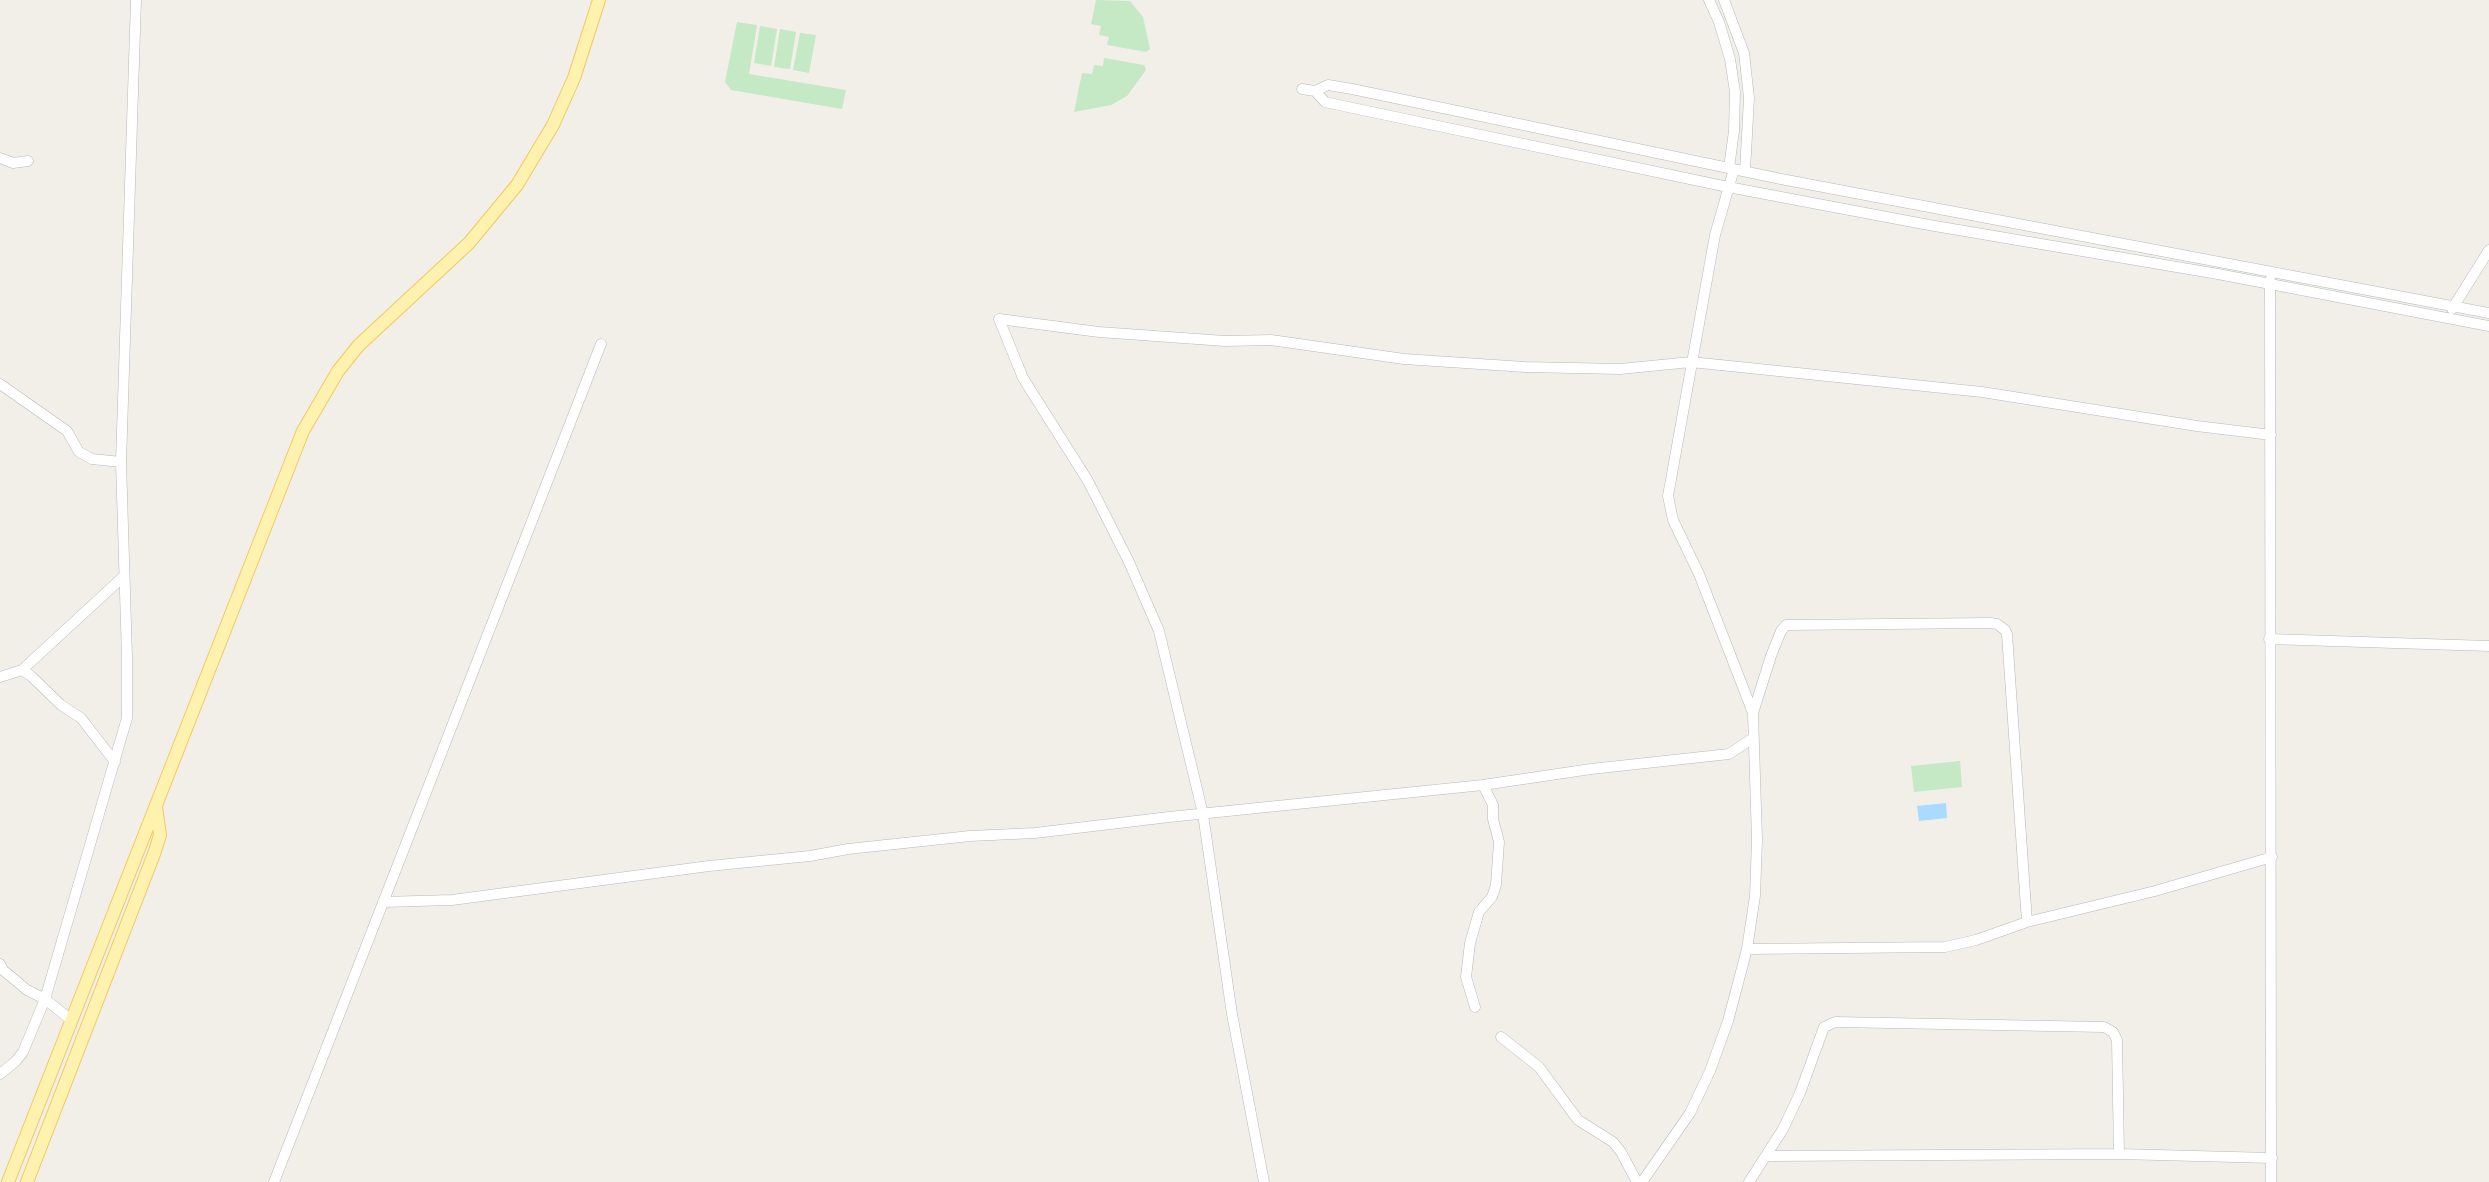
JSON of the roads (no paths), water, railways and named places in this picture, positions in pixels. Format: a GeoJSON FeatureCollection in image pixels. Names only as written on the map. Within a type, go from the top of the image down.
{"type":"FeatureCollection","features":[{"type":"Feature","properties":{"kind":"main road"},"geometry":{"type":"LineString","coordinates":[[8,1182],[287,468],[321,397],[359,345],[468,243],[517,185],[553,125],[574,78],[599,0]]}},
{"type":"Feature","properties":{"kind":"main road"},"geometry":{"type":"LineString","coordinates":[[27,1182],[154,854],[160,835],[156,806]]}},
{"type":"Feature","properties":{"kind":"street"},"geometry":{"type":"LineString","coordinates":[[0,1074],[23,1052],[45,999],[127,718],[121,462],[136,0]]}},
{"type":"Feature","properties":{"kind":"street"},"geometry":{"type":"LineString","coordinates":[[1709,0],[1730,59],[1735,92],[1736,169]]}},
{"type":"Feature","properties":{"kind":"street"},"geometry":{"type":"LineString","coordinates":[[1724,0],[1744,53],[1749,97],[1736,169],[1728,187],[1715,235],[1668,496],[1673,520],[1699,573],[1753,713]]}},
{"type":"Feature","properties":{"kind":"street"},"geometry":{"type":"LineString","coordinates":[[1302,89],[1315,91],[1328,85],[1352,89],[2005,222],[2489,313]]}},
{"type":"Feature","properties":{"kind":"street"},"geometry":{"type":"LineString","coordinates":[[1315,91],[1325,102],[1728,187],[2489,326]]}},
{"type":"Feature","properties":{"kind":"street"},"geometry":{"type":"LineString","coordinates":[[0,158],[13,163],[29,161]]}},
{"type":"Feature","properties":{"kind":"street"},"geometry":{"type":"LineString","coordinates":[[2003,237],[2005,222]]}},
{"type":"Feature","properties":{"kind":"street"},"geometry":{"type":"LineString","coordinates":[[2447,318],[2489,250]]}},
{"type":"Feature","properties":{"kind":"street"},"geometry":{"type":"LineString","coordinates":[[2270,1182],[2271,271]]}},
{"type":"Feature","properties":{"kind":"street"},"geometry":{"type":"LineString","coordinates":[[1264,1182],[1232,1014],[1203,814],[1159,631],[1129,562],[1088,481],[1023,378],[999,319],[1099,332],[1225,341],[1271,340],[1404,359],[1525,368],[1620,369],[1691,362],[1982,392],[2271,435]]}},
{"type":"Feature","properties":{"kind":"street"},"geometry":{"type":"LineString","coordinates":[[274,1182],[601,344]]}},
{"type":"Feature","properties":{"kind":"street"},"geometry":{"type":"LineString","coordinates":[[0,384],[67,431],[79,452],[92,458],[121,462]]}},
{"type":"Feature","properties":{"kind":"street"},"geometry":{"type":"LineString","coordinates":[[0,677],[22,670],[124,576]]}},
{"type":"Feature","properties":{"kind":"street"},"geometry":{"type":"LineString","coordinates":[[1642,1182],[1690,1113],[1710,1071],[1728,1021],[1747,949],[1755,896],[1757,840],[1753,713],[1771,656],[1786,625],[1990,622],[2002,626],[2007,634],[2027,922]]}},
{"type":"Feature","properties":{"kind":"street"},"geometry":{"type":"LineString","coordinates":[[2269,639],[2489,646]]}},
{"type":"Feature","properties":{"kind":"street"},"geometry":{"type":"LineString","coordinates":[[22,670],[80,718],[115,762]]}},
{"type":"Feature","properties":{"kind":"street"},"geometry":{"type":"LineString","coordinates":[[383,902],[452,900],[861,848],[970,836],[1035,833],[1483,785],[1591,769],[1729,754],[1753,738]]}},
{"type":"Feature","properties":{"kind":"street"},"geometry":{"type":"LineString","coordinates":[[1475,1007],[1466,978],[1471,943],[1479,912],[1492,897],[1496,885],[1499,842],[1493,819],[1493,805],[1483,785]]}},
{"type":"Feature","properties":{"kind":"street"},"geometry":{"type":"LineString","coordinates":[[1747,949],[1945,947],[1976,940],[2027,922],[2155,891],[2272,857]]}},
{"type":"Feature","properties":{"kind":"street"},"geometry":{"type":"LineString","coordinates":[[0,964],[3,970],[27,990],[45,999],[71,1020]]}},
{"type":"Feature","properties":{"kind":"street"},"geometry":{"type":"LineString","coordinates":[[1749,1182],[1767,1156],[1800,1093],[1824,1027],[1835,1022],[2104,1027],[2113,1031],[2118,1040],[2119,1154]]}},
{"type":"Feature","properties":{"kind":"street"},"geometry":{"type":"LineString","coordinates":[[1501,1037],[1539,1067],[1578,1120],[1613,1142],[1637,1182]]}},
{"type":"Feature","properties":{"kind":"street"},"geometry":{"type":"LineString","coordinates":[[1767,1156],[2119,1154],[2272,1158]]}},
{"type":"Feature","properties":{"kind":"water"},"geometry":{"type":"Polygon","coordinates":[[[1946,803],[1947,818],[1919,821],[1917,806],[1946,803]]]}}]}
